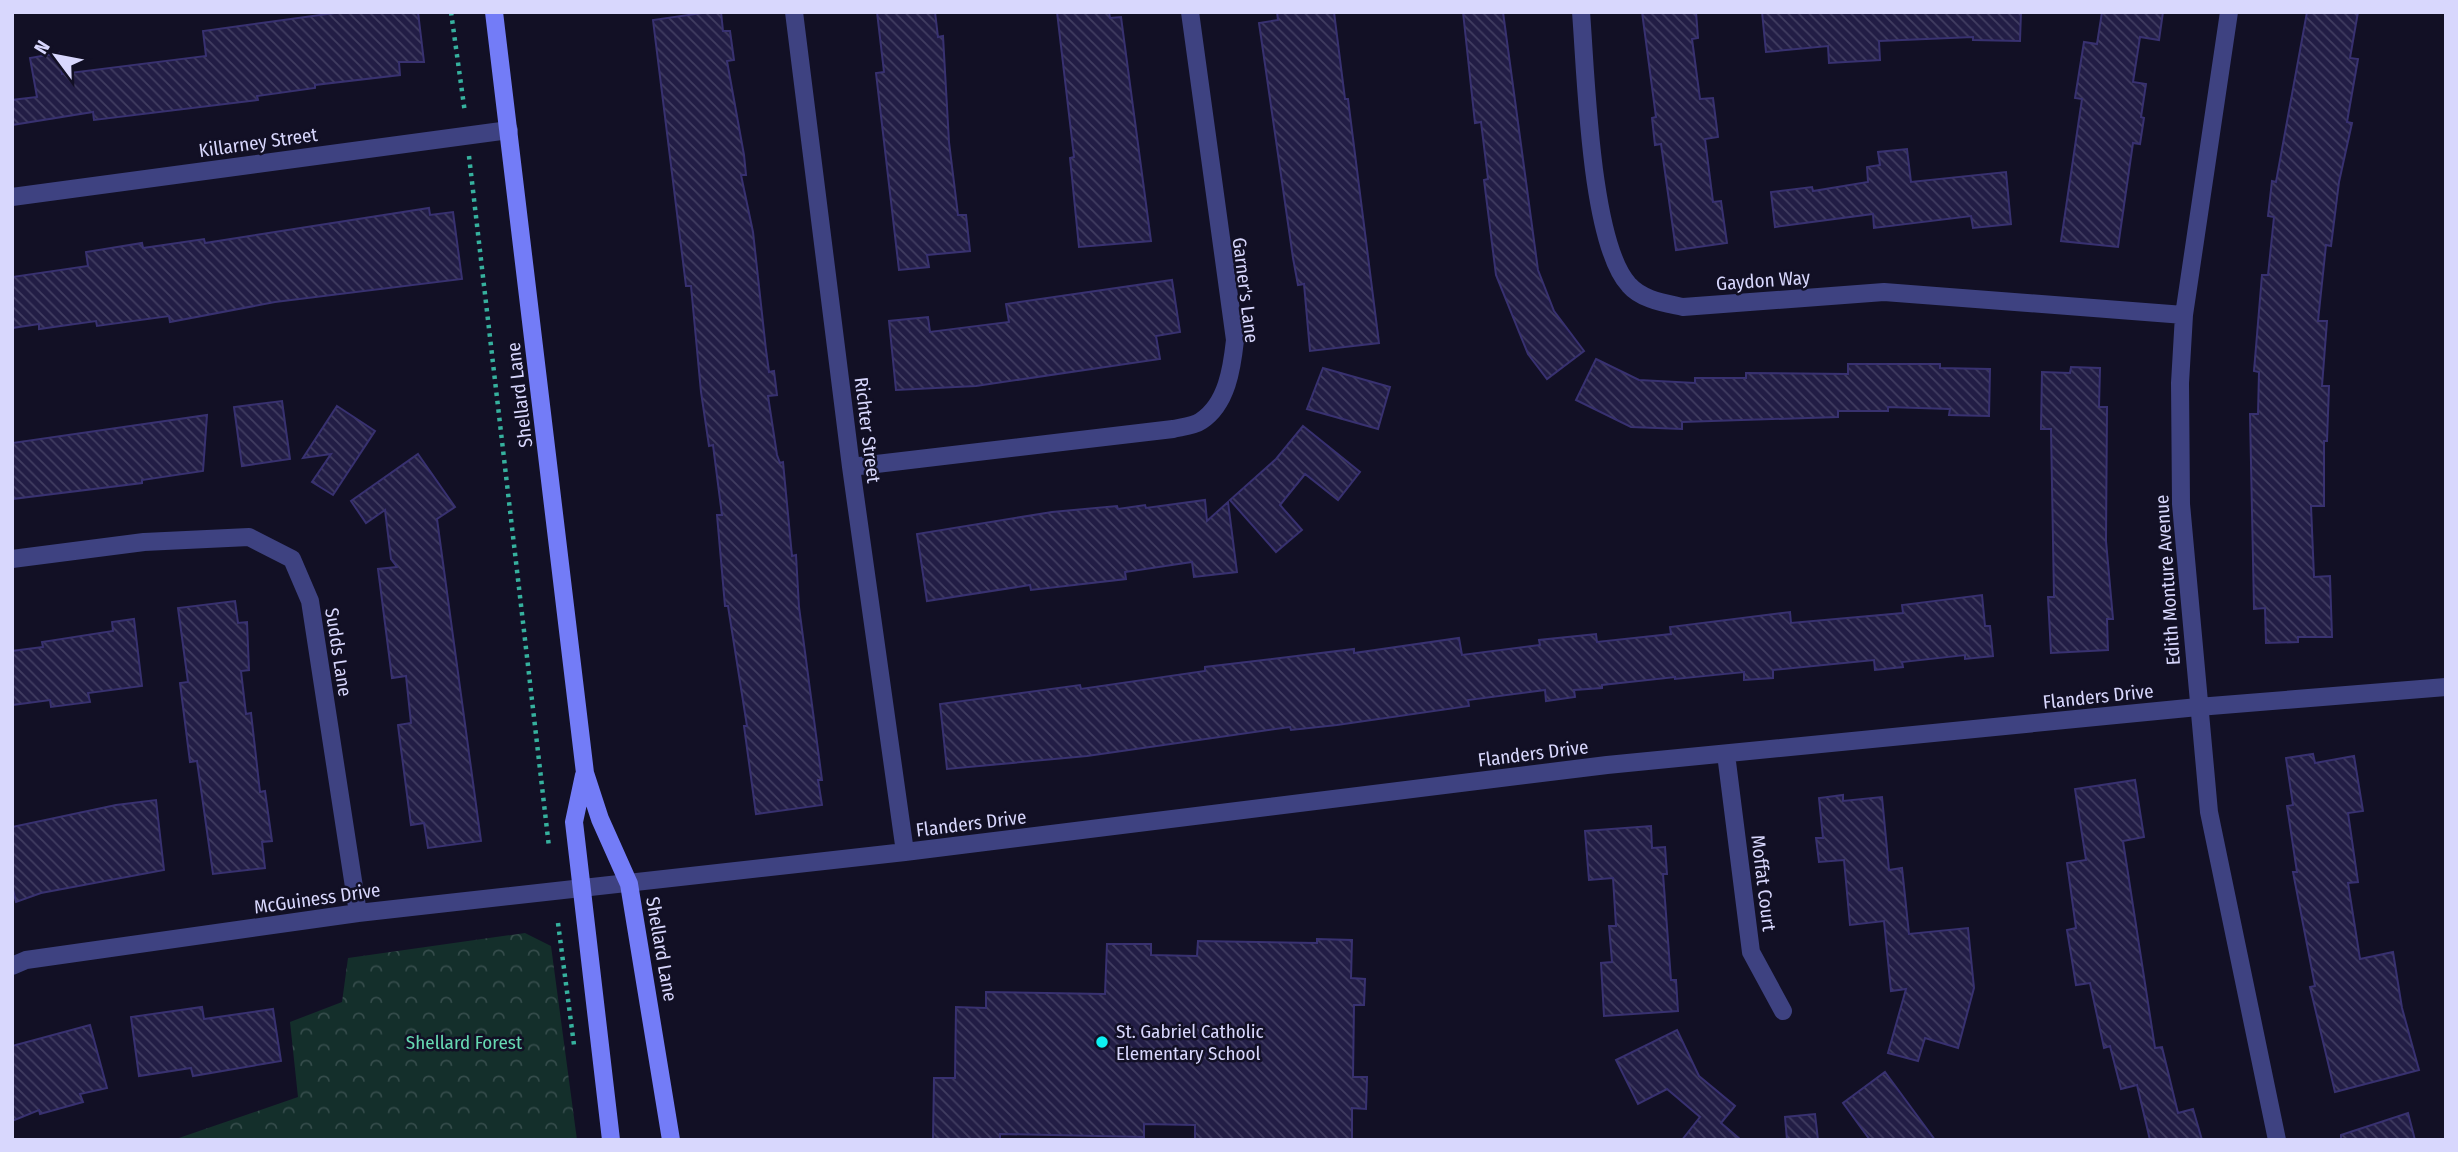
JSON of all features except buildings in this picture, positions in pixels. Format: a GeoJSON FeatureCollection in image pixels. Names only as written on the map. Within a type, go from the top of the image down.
{"type":"FeatureCollection","features":[{"type":"Feature","properties":{"kind":"main road","name":"Shellard Lane"},"geometry":{"type":"LineString","coordinates":[[494,12],[585,773],[600,819],[629,884],[671,1140]]}},
{"type":"Feature","properties":{"kind":"main road","name":"Shellard Lane"},"geometry":{"type":"LineString","coordinates":[[585,773],[574,822],[611,1140]]}},
{"type":"Feature","properties":{"kind":"street","name":"Richter Street"},"geometry":{"type":"LineString","coordinates":[[794,12],[851,467],[905,852]]}},
{"type":"Feature","properties":{"kind":"street","name":"Garner's Lane"},"geometry":{"type":"LineString","coordinates":[[851,467],[1173,429],[1200,421],[1223,394],[1232,371],[1235,340],[1190,12]]}},
{"type":"Feature","properties":{"kind":"street","name":"Gaydon Way"},"geometry":{"type":"LineString","coordinates":[[1581,12],[1601,222],[1629,285],[1653,300],[1683,307],[1884,292],[2185,315]]}},
{"type":"Feature","properties":{"kind":"street","name":"Edith Monture Avenue"},"geometry":{"type":"LineString","coordinates":[[2229,12],[2185,315],[2179,383],[2181,504],[2209,812],[2277,1140]]}},
{"type":"Feature","properties":{"kind":"street","name":"Killarney Street"},"geometry":{"type":"LineString","coordinates":[[12,197],[509,130]]}},
{"type":"Feature","properties":{"kind":"street","name":"Sudds Lane"},"geometry":{"type":"LineString","coordinates":[[12,559],[145,542],[249,537],[292,559],[310,601],[359,913]]}},
{"type":"Feature","properties":{"kind":"street","name":"Flanders Drive"},"geometry":{"type":"LineString","coordinates":[[629,884],[1607,765],[2198,707],[2446,687]]}},
{"type":"Feature","properties":{"kind":"street","name":"Moffat Court"},"geometry":{"type":"LineString","coordinates":[[1726,754],[1751,952],[1783,1011]]}},
{"type":"Feature","properties":{"kind":"street","name":"McGuiness Drive"},"geometry":{"type":"LineString","coordinates":[[12,966],[26,960],[359,913],[629,884]]}},
{"type":"Feature","properties":{"kind":"path"},"geometry":{"type":"LineString","coordinates":[[452,12],[549,847]]}},
{"type":"Feature","properties":{"kind":"path"},"geometry":{"type":"LineString","coordinates":[[558,923],[574,1048]]}},
{"type":"Feature","properties":{"kind":"green space","name":"Shellard Forest"},"geometry":{"type":"Polygon","coordinates":[[[525,933],[551,946],[577,1140],[173,1140],[298,1097],[290,1022],[342,1002],[348,958],[525,933]]]}},
{"type":"Feature","properties":{"kind":"place","name":"St. Gabriel Catholic Elementary School"},"geometry":{"type":"Point","coordinates":[1102,1042]}}]}
